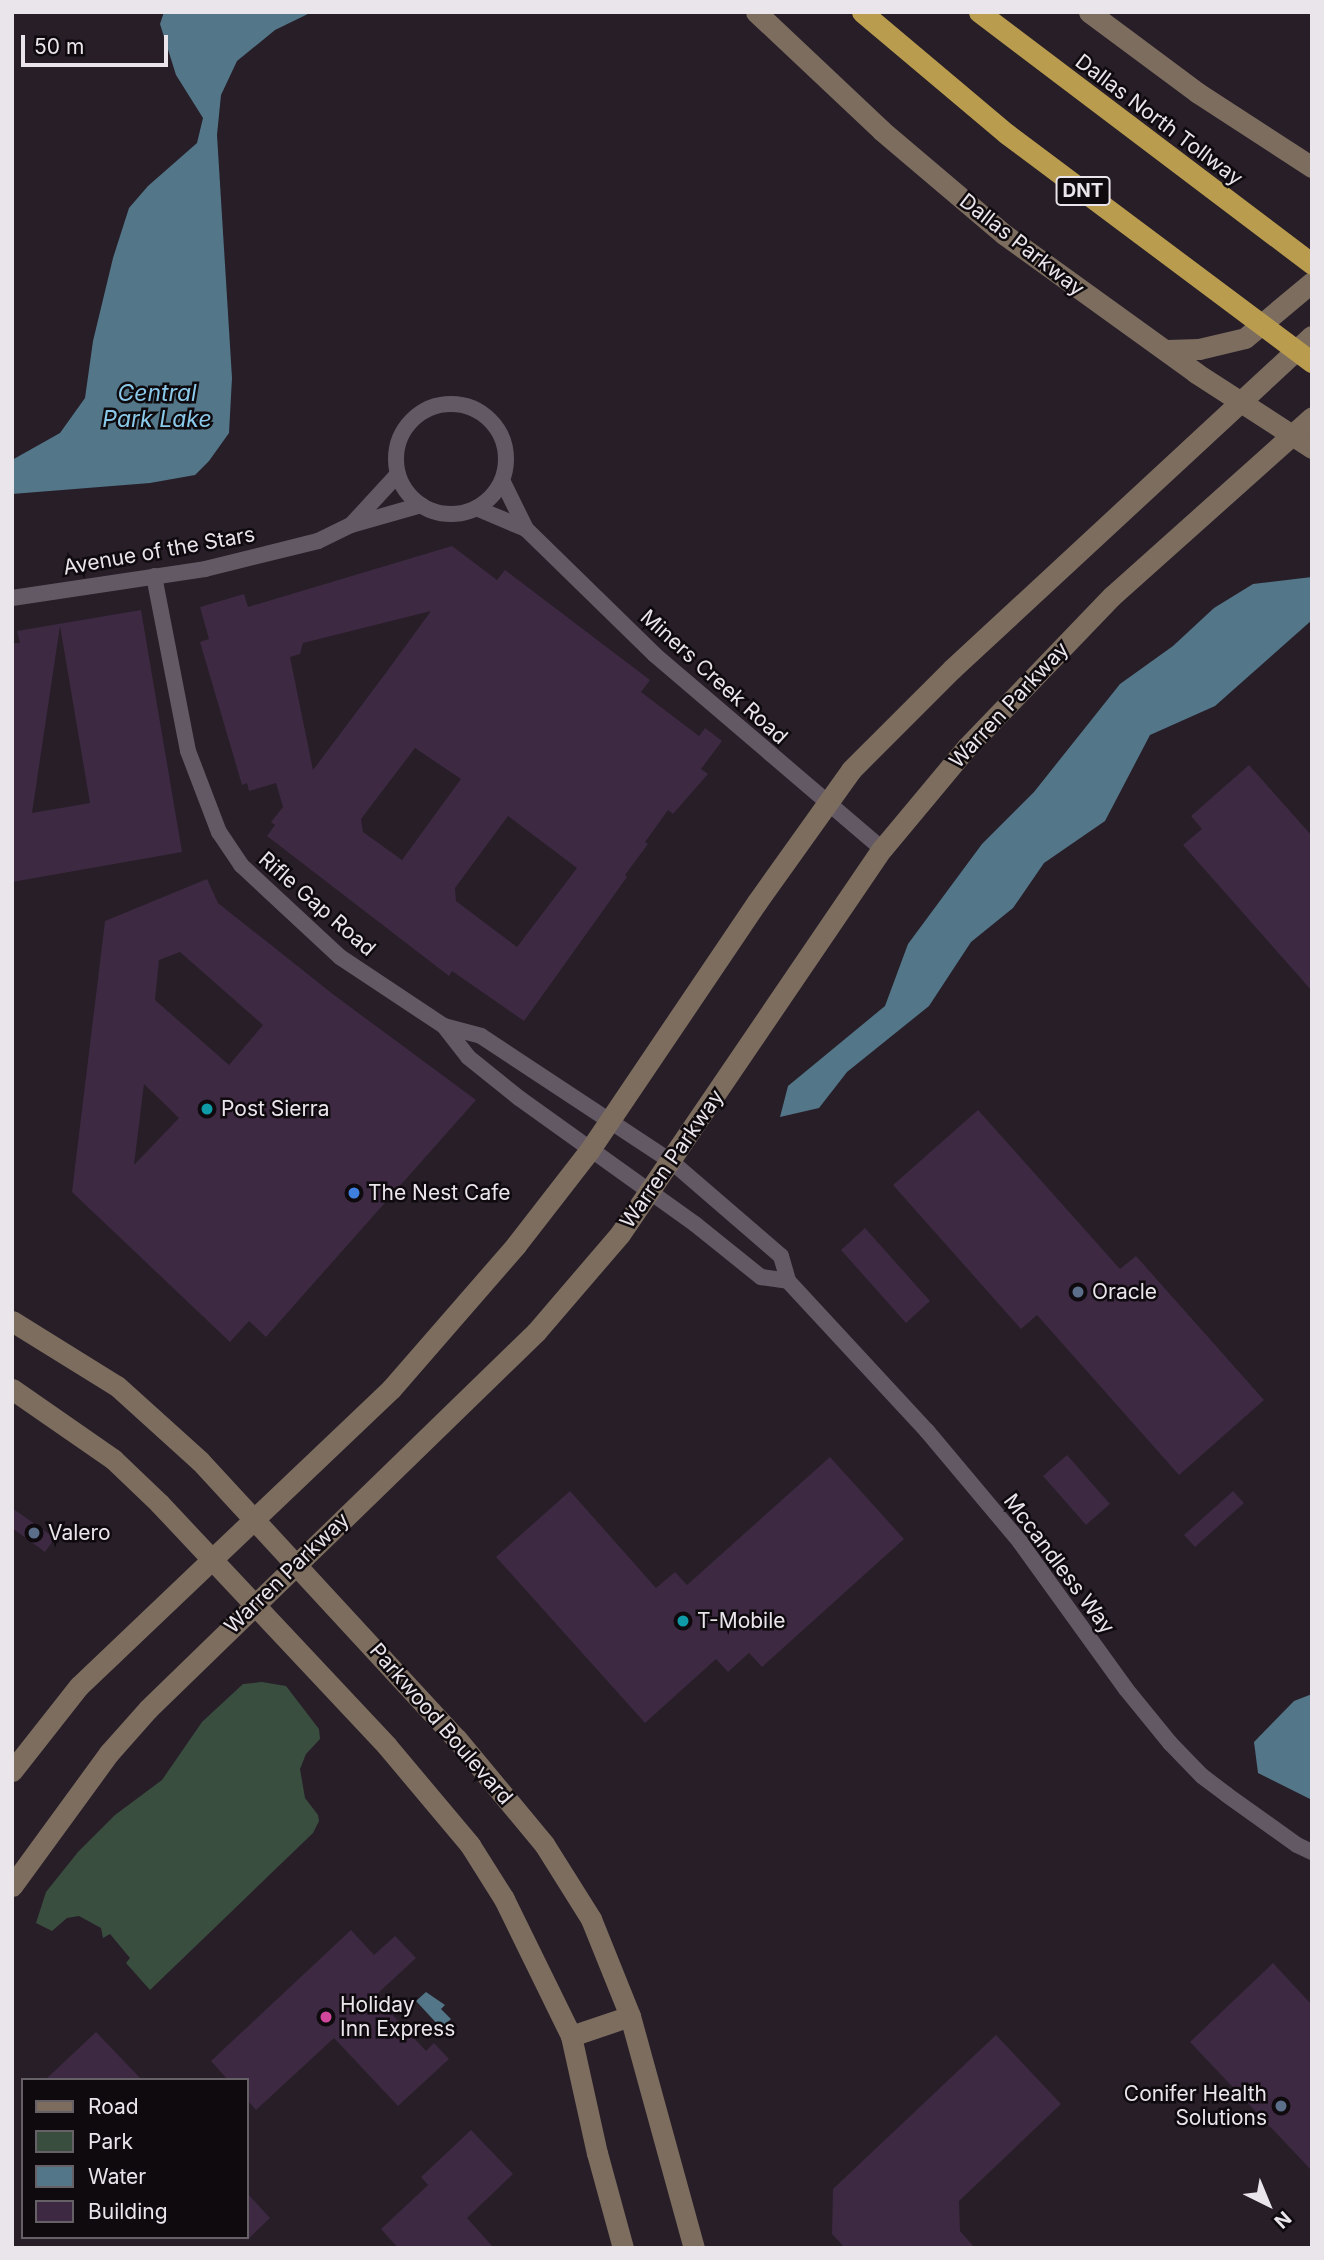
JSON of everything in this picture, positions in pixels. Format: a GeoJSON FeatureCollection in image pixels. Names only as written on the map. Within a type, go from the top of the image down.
{"type":"FeatureCollection","features":[{"type":"Feature","properties":{"kind":"highway","name":"DNT"},"geometry":{"type":"LineString","coordinates":[[862,12],[1007,134],[1312,362]]}},
{"type":"Feature","properties":{"kind":"highway","name":"Dallas North Tollway"},"geometry":{"type":"LineString","coordinates":[[979,12],[1312,264]]}},
{"type":"Feature","properties":{"kind":"main road","name":"Dallas Parkway"},"geometry":{"type":"LineString","coordinates":[[756,12],[881,130],[1005,235],[1239,402],[1312,448]]}},
{"type":"Feature","properties":{"kind":"main road"},"geometry":{"type":"LineString","coordinates":[[1089,12],[1198,93],[1312,167]]}},
{"type":"Feature","properties":{"kind":"main road"},"geometry":{"type":"LineString","coordinates":[[1285,149],[1312,181]]}},
{"type":"Feature","properties":{"kind":"main road"},"geometry":{"type":"LineString","coordinates":[[1167,350],[1199,349],[1245,338],[1312,282]]}},
{"type":"Feature","properties":{"kind":"main road"},"geometry":{"type":"LineString","coordinates":[[12,1771],[79,1686],[391,1389],[516,1245],[589,1151],[825,803],[885,734],[1312,336]]}},
{"type":"Feature","properties":{"kind":"main road","name":"Warren Parkway"},"geometry":{"type":"LineString","coordinates":[[12,1886],[109,1753],[188,1668],[536,1332],[620,1234],[651,1193],[882,849],[967,747],[1112,596],[1312,417]]}},
{"type":"Feature","properties":{"kind":"main road","name":"Parkwood Boulevard"},"geometry":{"type":"LineString","coordinates":[[12,1321],[117,1386],[143,1407],[253,1518],[456,1738],[544,1844],[591,1919],[631,2016],[694,2248]]}},
{"type":"Feature","properties":{"kind":"main road"},"geometry":{"type":"LineString","coordinates":[[12,1389],[113,1459],[256,1603],[387,1746],[470,1845],[504,1899],[571,2036],[597,2153],[623,2248]]}},
{"type":"Feature","properties":{"kind":"main road"},"geometry":{"type":"LineString","coordinates":[[571,2036],[631,2016]]}},
{"type":"Feature","properties":{"kind":"street"},"geometry":{"type":"LineString","coordinates":[[447,404],[478,411],[500,433],[506,449],[502,480],[492,496],[477,508],[458,514],[439,513],[421,505],[403,486],[398,474],[396,458],[406,427],[431,408],[447,404]]}},
{"type":"Feature","properties":{"kind":"street","name":"Avenue of the Stars"},"geometry":{"type":"LineString","coordinates":[[351,525],[398,474]]}},
{"type":"Feature","properties":{"kind":"street","name":"Miners Creek Road"},"geometry":{"type":"LineString","coordinates":[[502,480],[526,529],[655,655],[882,849]]}},
{"type":"Feature","properties":{"kind":"street","name":"Avenue of the Stars"},"geometry":{"type":"LineString","coordinates":[[12,598],[205,569],[318,541],[351,525],[421,505]]}},
{"type":"Feature","properties":{"kind":"street","name":"Miners Creek Road"},"geometry":{"type":"LineString","coordinates":[[477,508],[526,529]]}},
{"type":"Feature","properties":{"kind":"street","name":"Rifle Gap Road"},"geometry":{"type":"LineString","coordinates":[[154,576],[188,751],[219,832],[241,865],[340,957],[444,1026],[481,1036],[672,1162]]}},
{"type":"Feature","properties":{"kind":"street","name":"Rifle Gap Road"},"geometry":{"type":"LineString","coordinates":[[444,1026],[468,1057],[589,1151],[651,1193]]}},
{"type":"Feature","properties":{"kind":"street","name":"Mccandless Way"},"geometry":{"type":"LineString","coordinates":[[672,1162],[781,1256],[788,1281],[927,1431],[1020,1542],[1126,1689],[1170,1743],[1202,1776],[1297,1845],[1312,1852]]}},
{"type":"Feature","properties":{"kind":"street"},"geometry":{"type":"LineString","coordinates":[[651,1193],[761,1276],[788,1281]]}},
{"type":"Feature","properties":{"kind":"green space"},"geometry":{"type":"Polygon","coordinates":[[[262,1682],[286,1686],[319,1729],[320,1739],[306,1754],[300,1769],[305,1798],[318,1815],[319,1821],[313,1833],[150,1990],[126,1963],[130,1958],[110,1934],[103,1938],[101,1928],[79,1916],[67,1918],[52,1931],[36,1923],[46,1892],[78,1852],[115,1815],[162,1780],[202,1722],[243,1684],[262,1682]]]}},
{"type":"Feature","properties":{"kind":"water","name":"Central Park Lake"},"geometry":{"type":"Polygon","coordinates":[[[164,12],[312,12],[275,30],[237,61],[221,95],[217,135],[232,378],[229,433],[195,475],[150,483],[12,494],[12,460],[60,433],[85,398],[93,341],[113,258],[129,208],[148,186],[197,143],[203,118],[176,75],[160,24],[164,12]]]}},
{"type":"Feature","properties":{"kind":"water"},"geometry":{"type":"Polygon","coordinates":[[[1312,577],[1312,620],[1215,706],[1150,735],[1105,821],[1044,863],[1013,908],[971,942],[929,1006],[847,1072],[819,1108],[780,1117],[788,1086],[885,1006],[908,944],[982,844],[1034,792],[1120,684],[1173,646],[1214,608],[1253,584],[1312,577]]]}},
{"type":"Feature","properties":{"kind":"water"},"geometry":{"type":"Polygon","coordinates":[[[1312,1694],[1312,1800],[1258,1773],[1254,1742],[1294,1701],[1312,1694]]]}},
{"type":"Feature","properties":{"kind":"water"},"geometry":{"type":"Polygon","coordinates":[[[426,1992],[445,2005],[441,2009],[451,2019],[441,2028],[416,2001],[426,1992]]]}},
{"type":"Feature","properties":{"kind":"building"},"geometry":{"type":"Polygon","coordinates":[[[452,546],[497,580],[505,570],[650,680],[641,692],[699,736],[705,728],[722,741],[701,769],[708,774],[673,814],[668,810],[645,842],[648,844],[625,875],[627,877],[524,1021],[452,971],[449,976],[267,836],[275,825],[271,822],[283,807],[276,783],[249,791],[247,783],[242,785],[200,642],[209,639],[200,607],[244,594],[248,607],[452,546]],[[431,611],[303,643],[300,654],[290,657],[313,770],[385,674],[431,611]],[[415,748],[361,819],[363,832],[402,860],[461,779],[415,748]],[[508,816],[455,888],[456,901],[517,947],[577,868],[508,816]]]}},
{"type":"Feature","properties":{"kind":"building"},"geometry":{"type":"Polygon","coordinates":[[[141,610],[182,852],[12,882],[12,643],[20,643],[17,631],[141,610]],[[60,626],[32,813],[90,803],[60,626]]]}},
{"type":"Feature","properties":{"kind":"building"},"geometry":{"type":"Polygon","coordinates":[[[1249,765],[1312,836],[1312,991],[1183,845],[1202,829],[1191,816],[1249,765]]]}},
{"type":"Feature","properties":{"kind":"building","name":"Post Sierra"},"geometry":{"type":"Polygon","coordinates":[[[207,879],[218,903],[334,995],[476,1100],[266,1337],[249,1321],[230,1342],[72,1192],[105,921],[207,879]],[[180,952],[159,960],[155,1000],[229,1065],[263,1025],[180,952]],[[144,1084],[134,1165],[179,1118],[144,1084]]]}},
{"type":"Feature","properties":{"kind":"building","name":"Oracle"},"geometry":{"type":"Polygon","coordinates":[[[978,1110],[1120,1269],[1136,1256],[1264,1400],[1179,1475],[1037,1315],[1021,1329],[893,1185],[978,1110]]]}},
{"type":"Feature","properties":{"kind":"building"},"geometry":{"type":"Polygon","coordinates":[[[865,1228],[930,1301],[906,1323],[841,1250],[865,1228]]]}},
{"type":"Feature","properties":{"kind":"building"},"geometry":{"type":"Polygon","coordinates":[[[1067,1455],[1110,1504],[1086,1525],[1043,1476],[1067,1455]]]}},
{"type":"Feature","properties":{"kind":"building","name":"T-Mobile"},"geometry":{"type":"Polygon","coordinates":[[[830,1457],[904,1539],[762,1667],[749,1653],[728,1672],[716,1659],[645,1723],[496,1557],[570,1491],[656,1588],[675,1572],[687,1585],[830,1457]]]}},
{"type":"Feature","properties":{"kind":"building"},"geometry":{"type":"Polygon","coordinates":[[[1233,1491],[1244,1503],[1195,1547],[1184,1535],[1233,1491]]]}},
{"type":"Feature","properties":{"kind":"building","name":"Valero"},"geometry":{"type":"Polygon","coordinates":[[[12,1508],[55,1538],[45,1552],[12,1528],[12,1508]]]}},
{"type":"Feature","properties":{"kind":"building","name":"Holiday Inn Express"},"geometry":{"type":"Polygon","coordinates":[[[351,1930],[374,1955],[395,1936],[416,1958],[375,1996],[426,2051],[434,2043],[449,2059],[398,2106],[334,2038],[256,2110],[248,2101],[248,2078],[226,2078],[211,2061],[351,1930]]]}},
{"type":"Feature","properties":{"kind":"building","name":"Conifer Health Solutions"},"geometry":{"type":"Polygon","coordinates":[[[1273,1963],[1312,2005],[1312,2171],[1190,2042],[1273,1963]]]}},
{"type":"Feature","properties":{"kind":"building"},"geometry":{"type":"Polygon","coordinates":[[[96,2032],[140,2078],[47,2078],[96,2032]]]}},
{"type":"Feature","properties":{"kind":"building"},"geometry":{"type":"Polygon","coordinates":[[[996,2035],[1061,2104],[959,2201],[960,2231],[975,2248],[845,2248],[832,2234],[833,2189],[996,2035]]]}},
{"type":"Feature","properties":{"kind":"building"},"geometry":{"type":"Polygon","coordinates":[[[471,2130],[513,2174],[467,2218],[494,2248],[398,2248],[381,2229],[428,2185],[421,2177],[471,2130]]]}},
{"type":"Feature","properties":{"kind":"building"},"geometry":{"type":"Polygon","coordinates":[[[248,2194],[270,2218],[248,2239],[248,2194]]]}},
{"type":"Feature","properties":{"kind":"place","name":"Post Sierra"},"geometry":{"type":"Point","coordinates":[207,1109]}},
{"type":"Feature","properties":{"kind":"place","name":"The Nest Cafe"},"geometry":{"type":"Point","coordinates":[354,1193]}},
{"type":"Feature","properties":{"kind":"place","name":"Oracle"},"geometry":{"type":"Point","coordinates":[1078,1292]}},
{"type":"Feature","properties":{"kind":"place","name":"Valero"},"geometry":{"type":"Point","coordinates":[34,1533]}},
{"type":"Feature","properties":{"kind":"place","name":"T-Mobile"},"geometry":{"type":"Point","coordinates":[683,1621]}},
{"type":"Feature","properties":{"kind":"place","name":"Holiday Inn Express"},"geometry":{"type":"Point","coordinates":[326,2017]}},
{"type":"Feature","properties":{"kind":"place","name":"Conifer Health Solutions"},"geometry":{"type":"Point","coordinates":[1281,2106]}}]}
